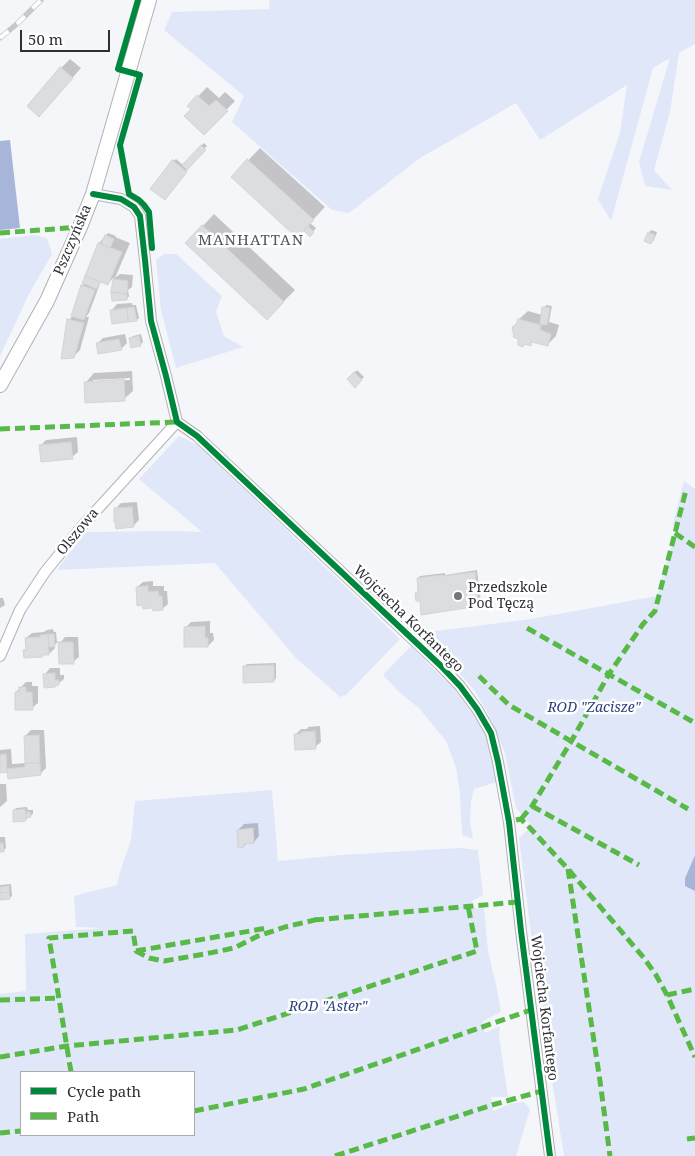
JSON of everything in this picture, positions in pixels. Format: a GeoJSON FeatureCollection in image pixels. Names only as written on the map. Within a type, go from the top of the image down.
{"type":"FeatureCollection","features":[{"type":"Feature","properties":{"kind":"main road","name":"Pszczyńska"},"geometry":{"type":"LineString","coordinates":[[0,385],[47,301],[93,194],[149,0]]}},
{"type":"Feature","properties":{"kind":"street"},"geometry":{"type":"LineString","coordinates":[[93,194],[121,199],[134,207],[140,216],[151,321],[177,422]]}},
{"type":"Feature","properties":{"kind":"street","name":"Olszowa"},"geometry":{"type":"LineString","coordinates":[[0,656],[20,610],[45,572],[84,524],[177,422]]}},
{"type":"Feature","properties":{"kind":"street","name":"Wojciecha Korfantego"},"geometry":{"type":"LineString","coordinates":[[177,422],[197,436],[440,665],[477,708],[491,733],[509,822],[550,1156]]}},
{"type":"Feature","properties":{"kind":"green space"},"geometry":{"type":"Polygon","coordinates":[[[269,0],[695,0],[695,44],[679,53],[670,112],[654,170],[672,190],[645,186],[639,162],[670,58],[653,68],[611,221],[598,199],[620,133],[627,85],[540,140],[516,103],[420,158],[349,213],[332,210],[232,122],[244,96],[164,30],[172,12],[270,9],[269,0]]]}},
{"type":"Feature","properties":{"kind":"green space"},"geometry":{"type":"Polygon","coordinates":[[[35,235],[47,238],[52,254],[29,294],[0,356],[0,239],[35,235]]]}},
{"type":"Feature","properties":{"kind":"green space"},"geometry":{"type":"Polygon","coordinates":[[[164,254],[176,254],[222,296],[216,312],[224,336],[243,347],[176,368],[161,310],[156,260],[164,254]]]}},
{"type":"Feature","properties":{"kind":"green space"},"geometry":{"type":"Polygon","coordinates":[[[179,436],[198,445],[400,639],[346,695],[340,697],[295,657],[215,563],[57,570],[85,532],[202,532],[139,479],[179,436]]]}},
{"type":"Feature","properties":{"kind":"green space","name":"ROD \"Zacisze\""},"geometry":{"type":"Polygon","coordinates":[[[684,481],[695,489],[695,855],[685,877],[685,886],[695,891],[695,1156],[564,1156],[540,1005],[519,838],[532,826],[516,808],[505,753],[482,703],[475,691],[462,676],[421,633],[531,619],[657,596],[675,533],[673,524],[684,481]]]}},
{"type":"Feature","properties":{"kind":"green space"},"geometry":{"type":"Polygon","coordinates":[[[411,646],[454,689],[485,730],[497,782],[474,789],[471,801],[470,822],[473,839],[462,835],[460,794],[456,768],[446,741],[419,708],[400,693],[383,675],[411,646]]]}},
{"type":"Feature","properties":{"kind":"green space","name":"ROD \"Aster\""},"geometry":{"type":"Polygon","coordinates":[[[272,790],[278,861],[442,849],[461,848],[478,850],[483,895],[472,901],[476,909],[484,908],[488,951],[501,1012],[483,1021],[485,1033],[500,1026],[499,1036],[508,1097],[491,1097],[493,1111],[509,1104],[524,1102],[530,1109],[516,1156],[0,1156],[0,994],[26,991],[25,934],[103,928],[76,927],[74,896],[117,885],[131,840],[135,801],[272,790]]]}},
{"type":"Feature","properties":{"kind":"water"},"geometry":{"type":"Polygon","coordinates":[[[10,140],[20,228],[0,230],[0,141],[10,140]]]}},
{"type":"Feature","properties":{"kind":"water"},"geometry":{"type":"Polygon","coordinates":[[[695,855],[695,891],[685,886],[685,878],[695,855]]]}},
{"type":"Feature","properties":{"kind":"building"},"geometry":{"type":"Polygon","coordinates":[[[60,67],[73,78],[39,117],[27,106],[60,67]]]}},
{"type":"Feature","properties":{"kind":"building"},"geometry":{"type":"Polygon","coordinates":[[[197,95],[209,106],[216,100],[228,111],[204,135],[184,116],[191,109],[187,106],[197,95]]]}},
{"type":"Feature","properties":{"kind":"building"},"geometry":{"type":"Polygon","coordinates":[[[201,145],[206,150],[187,170],[182,165],[201,145]]]}},
{"type":"Feature","properties":{"kind":"building"},"geometry":{"type":"Polygon","coordinates":[[[247,159],[314,220],[297,238],[231,177],[247,159]]]}},
{"type":"Feature","properties":{"kind":"building"},"geometry":{"type":"Polygon","coordinates":[[[172,160],[187,172],[165,200],[150,189],[172,160]]]}},
{"type":"Feature","properties":{"kind":"building"},"geometry":{"type":"Polygon","coordinates":[[[202,225],[284,302],[267,320],[185,243],[202,225]]]}},
{"type":"Feature","properties":{"kind":"building"},"geometry":{"type":"Polygon","coordinates":[[[308,226],[314,232],[310,237],[304,231],[308,226]]]}},
{"type":"Feature","properties":{"kind":"building"},"geometry":{"type":"Polygon","coordinates":[[[648,232],[655,235],[651,244],[644,241],[648,232]]]}},
{"type":"Feature","properties":{"kind":"building"},"geometry":{"type":"Polygon","coordinates":[[[105,235],[114,239],[110,248],[101,244],[105,235]]]}},
{"type":"Feature","properties":{"kind":"building"},"geometry":{"type":"Polygon","coordinates":[[[98,243],[122,252],[108,285],[85,276],[98,243]]]}},
{"type":"Feature","properties":{"kind":"building"},"geometry":{"type":"Polygon","coordinates":[[[85,276],[100,282],[97,289],[82,283],[85,276]]]}},
{"type":"Feature","properties":{"kind":"building"},"geometry":{"type":"Polygon","coordinates":[[[113,279],[128,281],[127,294],[111,292],[113,279]]]}},
{"type":"Feature","properties":{"kind":"building"},"geometry":{"type":"Polygon","coordinates":[[[81,285],[95,290],[84,320],[71,316],[81,285]]]}},
{"type":"Feature","properties":{"kind":"building"},"geometry":{"type":"Polygon","coordinates":[[[111,292],[127,294],[127,300],[112,301],[111,292]]]}},
{"type":"Feature","properties":{"kind":"building"},"geometry":{"type":"Polygon","coordinates":[[[134,307],[137,321],[128,322],[127,308],[134,307]]]}},
{"type":"Feature","properties":{"kind":"building"},"geometry":{"type":"Polygon","coordinates":[[[542,307],[550,308],[547,325],[540,324],[542,307]]]}},
{"type":"Feature","properties":{"kind":"building"},"geometry":{"type":"Polygon","coordinates":[[[127,308],[128,322],[112,324],[110,310],[127,308]]]}},
{"type":"Feature","properties":{"kind":"building"},"geometry":{"type":"Polygon","coordinates":[[[67,319],[84,323],[74,358],[61,359],[67,319]]]}},
{"type":"Feature","properties":{"kind":"building"},"geometry":{"type":"Polygon","coordinates":[[[518,319],[541,325],[540,330],[551,334],[548,346],[531,342],[531,346],[525,344],[523,347],[518,345],[518,339],[513,337],[514,333],[512,332],[513,326],[516,325],[518,319]]]}},
{"type":"Feature","properties":{"kind":"building"},"geometry":{"type":"Polygon","coordinates":[[[139,336],[141,346],[131,348],[129,338],[139,336]]]}},
{"type":"Feature","properties":{"kind":"building"},"geometry":{"type":"Polygon","coordinates":[[[119,339],[122,350],[98,354],[96,343],[119,339]]]}},
{"type":"Feature","properties":{"kind":"building"},"geometry":{"type":"Polygon","coordinates":[[[354,372],[362,380],[355,388],[347,379],[354,372]]]}},
{"type":"Feature","properties":{"kind":"building"},"geometry":{"type":"Polygon","coordinates":[[[124,379],[125,401],[85,403],[84,382],[124,379]]]}},
{"type":"Feature","properties":{"kind":"building"},"geometry":{"type":"Polygon","coordinates":[[[71,442],[73,459],[41,462],[39,445],[71,442]]]}},
{"type":"Feature","properties":{"kind":"building"},"geometry":{"type":"Polygon","coordinates":[[[132,507],[134,527],[116,529],[114,508],[132,507]]]}},
{"type":"Feature","properties":{"kind":"building","name":"Przedszkole Pod Tęczą"},"geometry":{"type":"Polygon","coordinates":[[[475,572],[479,606],[421,615],[420,601],[416,601],[415,593],[418,592],[417,578],[475,572]]]}},
{"type":"Feature","properties":{"kind":"building"},"geometry":{"type":"Polygon","coordinates":[[[148,586],[148,592],[158,591],[159,596],[162,596],[163,610],[153,611],[152,608],[143,609],[142,605],[137,606],[136,587],[148,586]]]}},
{"type":"Feature","properties":{"kind":"building"},"geometry":{"type":"Polygon","coordinates":[[[205,626],[205,638],[208,638],[208,647],[184,647],[184,627],[205,626]]]}},
{"type":"Feature","properties":{"kind":"building"},"geometry":{"type":"Polygon","coordinates":[[[48,634],[49,655],[24,658],[23,650],[26,650],[25,638],[40,637],[40,635],[48,634]]]}},
{"type":"Feature","properties":{"kind":"building"},"geometry":{"type":"Polygon","coordinates":[[[48,634],[54,634],[55,647],[49,647],[48,634]]]}},
{"type":"Feature","properties":{"kind":"building"},"geometry":{"type":"Polygon","coordinates":[[[58,642],[73,642],[74,664],[59,664],[58,642]]]}},
{"type":"Feature","properties":{"kind":"building"},"geometry":{"type":"Polygon","coordinates":[[[274,665],[274,682],[243,683],[243,666],[274,665]]]}},
{"type":"Feature","properties":{"kind":"building"},"geometry":{"type":"Polygon","coordinates":[[[55,673],[55,680],[59,680],[59,685],[44,688],[43,674],[55,673]]]}},
{"type":"Feature","properties":{"kind":"building"},"geometry":{"type":"Polygon","coordinates":[[[19,687],[26,687],[26,692],[32,692],[33,710],[15,710],[15,692],[19,692],[19,687]]]}},
{"type":"Feature","properties":{"kind":"building"},"geometry":{"type":"Polygon","coordinates":[[[315,731],[316,749],[295,750],[294,734],[315,731]]]}},
{"type":"Feature","properties":{"kind":"building"},"geometry":{"type":"Polygon","coordinates":[[[39,735],[40,763],[25,763],[24,736],[39,735]]]}},
{"type":"Feature","properties":{"kind":"building"},"geometry":{"type":"Polygon","coordinates":[[[6,754],[7,772],[0,773],[0,755],[6,754]]]}},
{"type":"Feature","properties":{"kind":"building"},"geometry":{"type":"Polygon","coordinates":[[[25,763],[40,763],[41,775],[8,779],[7,769],[25,767],[25,763]]]}},
{"type":"Feature","properties":{"kind":"building"},"geometry":{"type":"Polygon","coordinates":[[[25,809],[26,821],[13,822],[13,810],[25,809]]]}},
{"type":"Feature","properties":{"kind":"building"},"geometry":{"type":"Polygon","coordinates":[[[26,812],[30,812],[31,817],[26,818],[26,812]]]}},
{"type":"Feature","properties":{"kind":"building"},"geometry":{"type":"Polygon","coordinates":[[[253,828],[254,843],[244,844],[244,847],[238,848],[237,830],[253,828]]]}},
{"type":"Feature","properties":{"kind":"building"},"geometry":{"type":"Polygon","coordinates":[[[0,843],[3,843],[4,852],[0,852],[0,843]]]}},
{"type":"Feature","properties":{"kind":"building"},"geometry":{"type":"Polygon","coordinates":[[[9,886],[9,892],[0,893],[0,887],[9,886]]]}},
{"type":"Feature","properties":{"kind":"building"},"geometry":{"type":"Polygon","coordinates":[[[9,892],[10,899],[0,900],[0,893],[9,892]]]}},
{"type":"Feature","properties":{"kind":"railway"},"geometry":{"type":"LineString","coordinates":[[0,38],[41,0]]}},
{"type":"Feature","properties":{"kind":"marked path"},"geometry":{"type":"LineString","coordinates":[[0,233],[80,227]]}},
{"type":"Feature","properties":{"kind":"marked path"},"geometry":{"type":"LineString","coordinates":[[0,429],[177,422]]}},
{"type":"Feature","properties":{"kind":"marked path"},"geometry":{"type":"LineString","coordinates":[[521,819],[532,806],[609,674],[643,624],[655,611],[686,490]]}},
{"type":"Feature","properties":{"kind":"marked path"},"geometry":{"type":"LineString","coordinates":[[675,533],[695,547]]}},
{"type":"Feature","properties":{"kind":"marked path"},"geometry":{"type":"LineString","coordinates":[[527,628],[695,723]]}},
{"type":"Feature","properties":{"kind":"marked path"},"geometry":{"type":"LineString","coordinates":[[479,676],[509,705],[688,809]]}},
{"type":"Feature","properties":{"kind":"marked path"},"geometry":{"type":"LineString","coordinates":[[532,806],[639,865]]}},
{"type":"Feature","properties":{"kind":"marked path"},"geometry":{"type":"LineString","coordinates":[[516,820],[521,819],[530,828],[568,869],[644,958],[667,995],[695,1057]]}},
{"type":"Feature","properties":{"kind":"marked path"},"geometry":{"type":"LineString","coordinates":[[568,869],[610,1156]]}},
{"type":"Feature","properties":{"kind":"marked path"},"geometry":{"type":"LineString","coordinates":[[314,920],[518,902]]}},
{"type":"Feature","properties":{"kind":"marked path"},"geometry":{"type":"LineString","coordinates":[[0,1057],[67,1046],[237,1030],[477,951],[468,906]]}},
{"type":"Feature","properties":{"kind":"marked path"},"geometry":{"type":"LineString","coordinates":[[71,1071],[49,938],[133,931],[136,951],[149,958],[164,961],[234,948],[258,936],[319,919]]}},
{"type":"Feature","properties":{"kind":"marked path"},"geometry":{"type":"LineString","coordinates":[[136,951],[267,928]]}},
{"type":"Feature","properties":{"kind":"marked path"},"geometry":{"type":"LineString","coordinates":[[667,995],[695,989]]}},
{"type":"Feature","properties":{"kind":"marked path"},"geometry":{"type":"LineString","coordinates":[[0,1000],[59,998]]}},
{"type":"Feature","properties":{"kind":"marked path"},"geometry":{"type":"LineString","coordinates":[[195,1111],[304,1089],[531,1010]]}},
{"type":"Feature","properties":{"kind":"marked path"},"geometry":{"type":"LineString","coordinates":[[335,1156],[492,1105],[542,1091]]}},
{"type":"Feature","properties":{"kind":"marked path"},"geometry":{"type":"LineString","coordinates":[[0,1133],[20,1131]]}},
{"type":"Feature","properties":{"kind":"marked path"},"geometry":{"type":"LineString","coordinates":[[687,1139],[695,1138]]}},
{"type":"Feature","properties":{"kind":"cycle path"},"geometry":{"type":"LineString","coordinates":[[138,0],[118,69],[140,75],[120,145],[129,194],[139,200],[149,212],[152,248]]}},
{"type":"Feature","properties":{"kind":"cycle path"},"geometry":{"type":"LineString","coordinates":[[93,194],[121,199],[134,207],[140,216],[151,321],[177,422],[197,436],[440,665],[460,686],[477,709],[491,733],[509,822],[550,1156]]}},
{"type":"Feature","properties":{"kind":"place","name":"Przedszkole Pod Tęczą"},"geometry":{"type":"Point","coordinates":[458,596]}},
{"type":"Feature","properties":{"kind":"district","name":"MANHATTAN"},"geometry":{"type":"Point","coordinates":[251,241]}}]}
